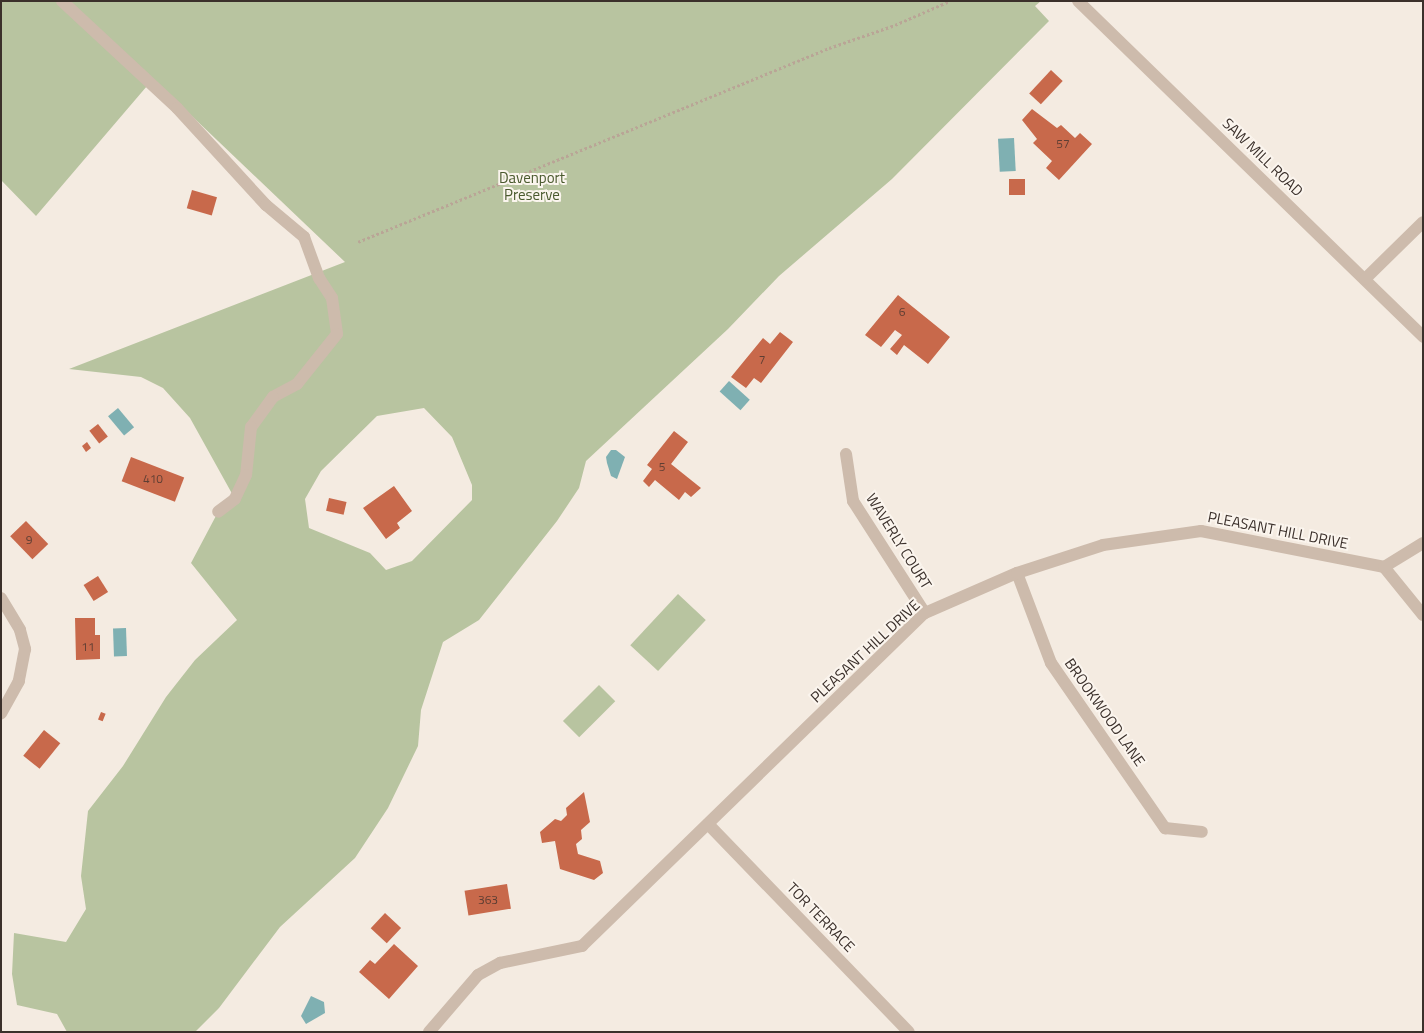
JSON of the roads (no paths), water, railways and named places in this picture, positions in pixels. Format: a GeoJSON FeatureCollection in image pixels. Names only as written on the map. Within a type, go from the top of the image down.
{"type":"FeatureCollection","features":[{"type":"Feature","properties":{"kind":"street"},"geometry":{"type":"LineString","coordinates":[[62,1],[176,108],[266,205],[304,237],[319,278],[332,298],[337,334],[297,384],[273,397],[251,427],[246,475],[235,499],[218,512]]}},
{"type":"Feature","properties":{"kind":"street","name":"SAW MILL ROAD"},"geometry":{"type":"LineString","coordinates":[[1078,1],[1423,337]]}},
{"type":"Feature","properties":{"kind":"street"},"geometry":{"type":"LineString","coordinates":[[1365,279],[1423,222]]}},
{"type":"Feature","properties":{"kind":"street","name":"WAVERLY COURT"},"geometry":{"type":"LineString","coordinates":[[846,454],[853,501],[925,613]]}},
{"type":"Feature","properties":{"kind":"street","name":"PLEASANT HILL DRIVE"},"geometry":{"type":"LineString","coordinates":[[429,1032],[478,975],[493,967],[582,946],[925,613],[1017,573],[1103,545],[1201,531],[1384,568]]}},
{"type":"Feature","properties":{"kind":"street"},"geometry":{"type":"LineString","coordinates":[[1423,543],[1384,568],[1423,615]]}},
{"type":"Feature","properties":{"kind":"street","name":"BROOKWOOD LANE"},"geometry":{"type":"LineString","coordinates":[[1017,573],[1051,663],[1165,828],[1202,832]]}},
{"type":"Feature","properties":{"kind":"street"},"geometry":{"type":"LineString","coordinates":[[1,598],[20,630],[25,649],[20,681],[1,713]]}},
{"type":"Feature","properties":{"kind":"street","name":"TOR TERRACE"},"geometry":{"type":"LineString","coordinates":[[708,824],[909,1032]]}},
{"type":"Feature","properties":{"kind":"water"},"geometry":{"type":"Polygon","coordinates":[[[1014,138],[1016,171],[1000,172],[998,139],[1014,138]]]}},
{"type":"Feature","properties":{"kind":"water"},"geometry":{"type":"Polygon","coordinates":[[[729,381],[750,400],[740,410],[720,391],[729,381]]]}},
{"type":"Feature","properties":{"kind":"water"},"geometry":{"type":"Polygon","coordinates":[[[118,408],[134,427],[124,436],[108,416],[118,408]]]}},
{"type":"Feature","properties":{"kind":"water"},"geometry":{"type":"Polygon","coordinates":[[[611,450],[616,450],[625,457],[617,479],[611,476],[607,463],[606,457],[611,450]]]}},
{"type":"Feature","properties":{"kind":"water"},"geometry":{"type":"Polygon","coordinates":[[[113,628],[126,628],[127,656],[114,656],[113,628]]]}},
{"type":"Feature","properties":{"kind":"water"},"geometry":{"type":"Polygon","coordinates":[[[311,996],[324,1002],[325,1013],[306,1024],[301,1016],[311,996]]]}},
{"type":"Feature","properties":{"kind":"park label","name":"Davenport Preserve"},"geometry":{"type":"Point","coordinates":[532,186]}}]}
